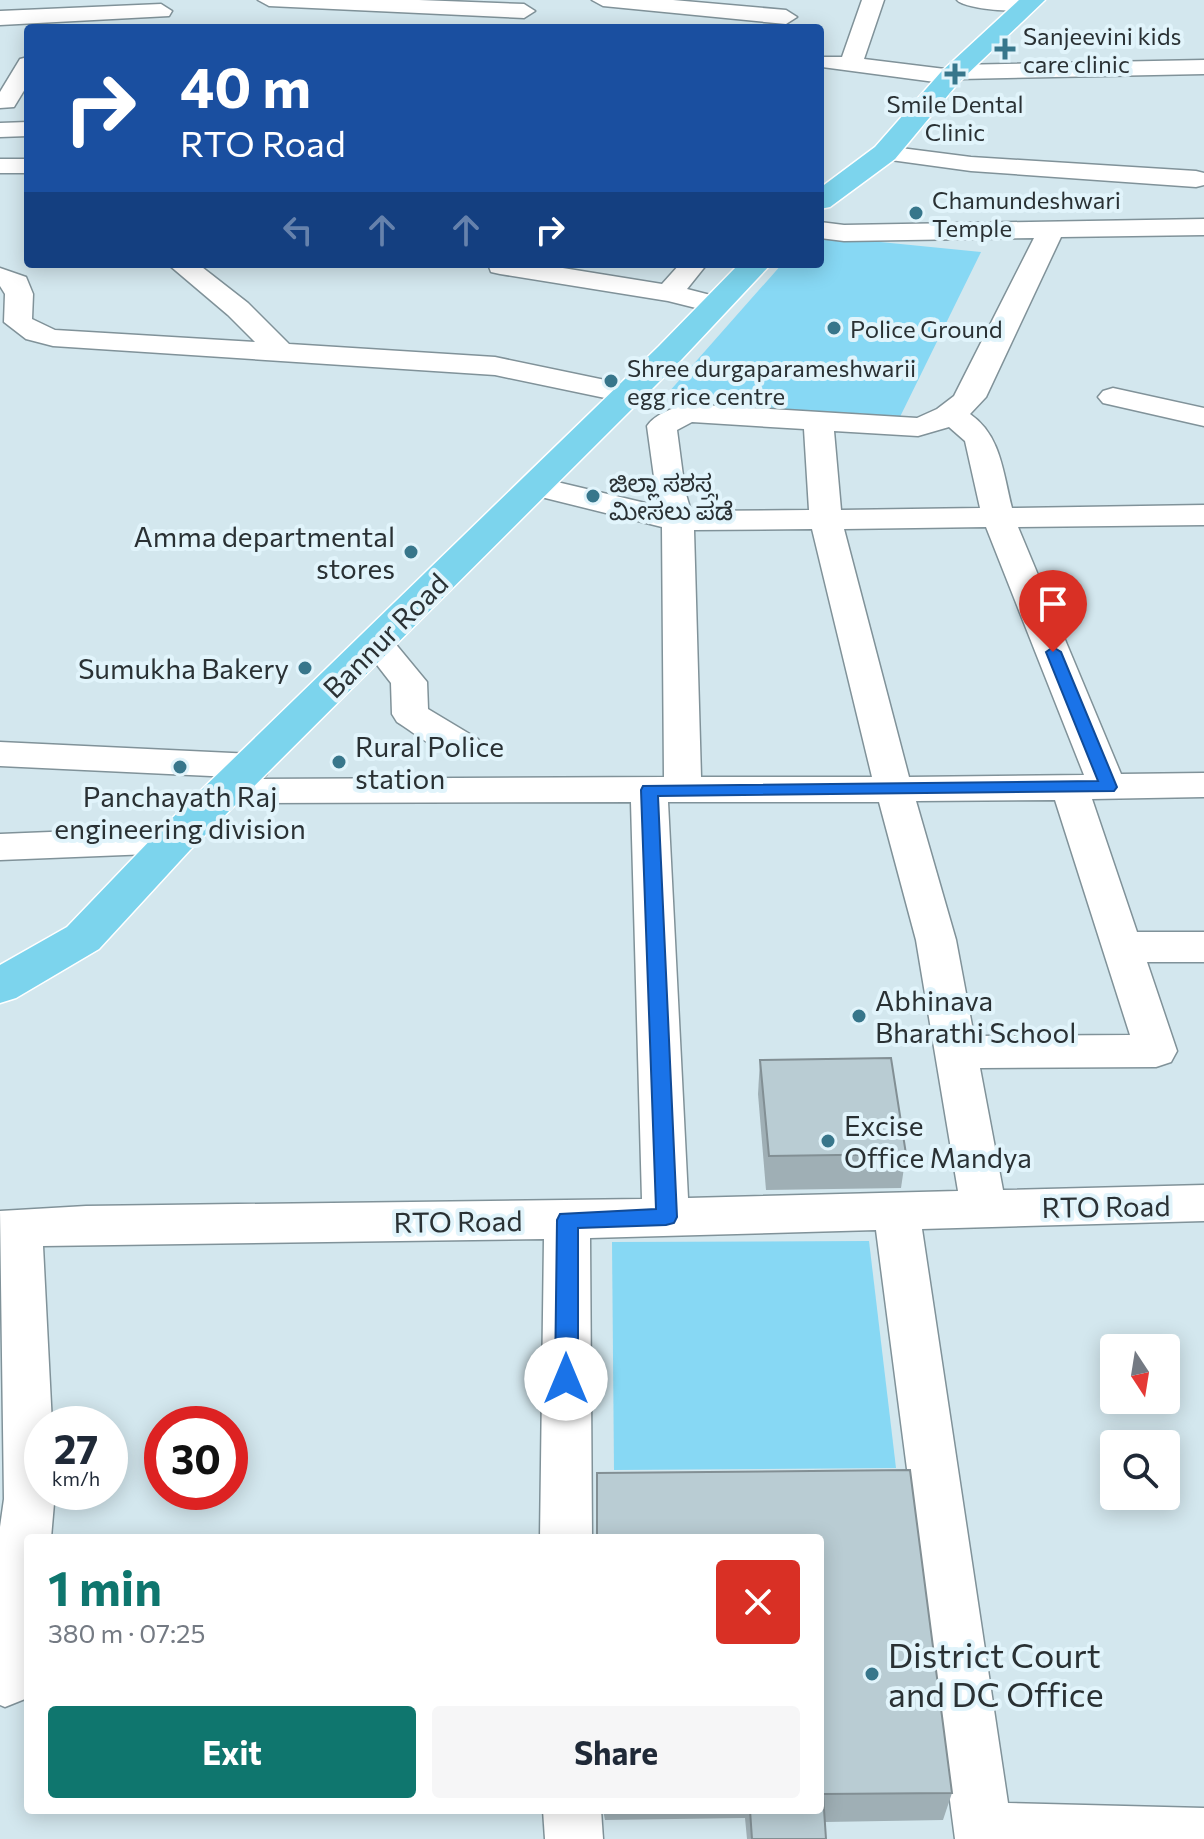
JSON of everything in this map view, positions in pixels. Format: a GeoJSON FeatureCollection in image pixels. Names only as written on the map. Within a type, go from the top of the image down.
{"type":"FeatureCollection","features":[{"type":"Feature","properties":{"kind":"main road"},"geometry":{"type":"LineString","coordinates":[[824,198],[885,153],[953,74],[1030,3]]}},
{"type":"Feature","properties":{"kind":"main road","name":"Bannur Road"},"geometry":{"type":"LineString","coordinates":[[0,986],[83,938],[175,840],[629,394],[752,268]]}},
{"type":"Feature","properties":{"kind":"street"},"geometry":{"type":"LineString","coordinates":[[269,0],[531,6]]}},
{"type":"Feature","properties":{"kind":"street"},"geometry":{"type":"LineString","coordinates":[[603,0],[787,15]]}},
{"type":"Feature","properties":{"kind":"street"},"geometry":{"type":"LineString","coordinates":[[873,0],[840,64],[953,74],[1204,67]]}},
{"type":"Feature","properties":{"kind":"street"},"geometry":{"type":"LineString","coordinates":[[968,0],[1030,3]]}},
{"type":"Feature","properties":{"kind":"street"},"geometry":{"type":"LineString","coordinates":[[506,24],[531,6]]}},
{"type":"Feature","properties":{"kind":"street"},"geometry":{"type":"LineString","coordinates":[[0,18],[55,14],[160,19]]}},
{"type":"Feature","properties":{"kind":"street"},"geometry":{"type":"LineString","coordinates":[[6,102],[24,71]]}},
{"type":"Feature","properties":{"kind":"street"},"geometry":{"type":"LineString","coordinates":[[0,130],[24,129]]}},
{"type":"Feature","properties":{"kind":"street"},"geometry":{"type":"LineString","coordinates":[[885,153],[971,164],[1196,179]]}},
{"type":"Feature","properties":{"kind":"street"},"geometry":{"type":"LineString","coordinates":[[0,166],[24,166]]}},
{"type":"Feature","properties":{"kind":"street"},"geometry":{"type":"LineString","coordinates":[[824,230],[931,233],[1204,227]]}},
{"type":"Feature","properties":{"kind":"street"},"geometry":{"type":"LineString","coordinates":[[666,1217],[666,790],[678,521],[669,491],[662,426],[687,413],[918,427],[952,415],[971,397],[1052,228]]}},
{"type":"Feature","properties":{"kind":"street"},"geometry":{"type":"LineString","coordinates":[[186,268],[238,309],[280,352]]}},
{"type":"Feature","properties":{"kind":"street"},"geometry":{"type":"LineString","coordinates":[[513,268],[669,293],[716,305]]}},
{"type":"Feature","properties":{"kind":"street"},"geometry":{"type":"LineString","coordinates":[[669,293],[691,268]]}},
{"type":"Feature","properties":{"kind":"street"},"geometry":{"type":"LineString","coordinates":[[5,281],[19,294],[18,322],[36,333],[53,338],[495,366],[629,394]]}},
{"type":"Feature","properties":{"kind":"street"},"geometry":{"type":"LineString","coordinates":[[1113,397],[1204,417]]}},
{"type":"Feature","properties":{"kind":"street"},"geometry":{"type":"LineString","coordinates":[[952,415],[971,428],[980,440],[998,516],[1089,787],[1093,865],[1156,1051],[954,1052]]}},
{"type":"Feature","properties":{"kind":"street"},"geometry":{"type":"LineString","coordinates":[[818,421],[826,520],[936,940],[984,1209]]}},
{"type":"Feature","properties":{"kind":"street"},"geometry":{"type":"LineString","coordinates":[[536,486],[678,521],[1204,515]]}},
{"type":"Feature","properties":{"kind":"street"},"geometry":{"type":"LineString","coordinates":[[377,643],[409,682],[410,714],[465,747]]}},
{"type":"Feature","properties":{"kind":"street"},"geometry":{"type":"LineString","coordinates":[[0,754],[240,778],[666,790],[1204,785]]}},
{"type":"Feature","properties":{"kind":"street"},"geometry":{"type":"LineString","coordinates":[[0,847],[175,840]]}},
{"type":"Feature","properties":{"kind":"street"},"geometry":{"type":"LineString","coordinates":[[1122,947],[1204,947]]}},
{"type":"Feature","properties":{"kind":"street","name":"RTO Road"},"geometry":{"type":"LineString","coordinates":[[9,1230],[86,1225],[567,1220],[1204,1203]]}},
{"type":"Feature","properties":{"kind":"street"},"geometry":{"type":"LineString","coordinates":[[897,1213],[983,1835],[1204,1837]]}},
{"type":"Feature","properties":{"kind":"street"},"geometry":{"type":"LineString","coordinates":[[566,1534],[567,1220]]}},
{"type":"Feature","properties":{"kind":"street"},"geometry":{"type":"LineString","coordinates":[[9,1230],[15,1502],[11,1680]]}},
{"type":"Feature","properties":{"kind":"street"},"geometry":{"type":"LineString","coordinates":[[572,1814],[574,1839]]}},
{"type":"Feature","properties":{"kind":"shaded area","name":"Police Ground"},"geometry":{"type":"Polygon","coordinates":[[[824,236],[981,252],[896,425],[668,393],[778,268],[824,268],[824,236]]]}},
{"type":"Feature","properties":{"kind":"shaded area"},"geometry":{"type":"Polygon","coordinates":[[[869,1241],[896,1468],[614,1470],[612,1242],[869,1241]]]}},
{"type":"Feature","properties":{"kind":"building","name":"Excise Office Mandya"},"geometry":{"type":"Polygon","coordinates":[[[891,1058],[906,1154],[769,1156],[760,1060],[891,1058]]]}},
{"type":"Feature","properties":{"kind":"building","name":"District Court and DC Office"},"geometry":{"type":"Polygon","coordinates":[[[910,1470],[952,1793],[824,1794],[824,1534],[597,1534],[597,1473],[910,1470]]]}},
{"type":"Feature","properties":{"kind":"building","name":"District Court and DC Office"},"geometry":{"type":"Polygon","coordinates":[[[824,1809],[826,1839],[752,1839],[750,1814],[824,1814],[824,1809]]]}},
{"type":"Feature","properties":{"kind":"place","name":"Sanjeevini kids care clinic"},"geometry":{"type":"Point","coordinates":[1005,49]}},
{"type":"Feature","properties":{"kind":"place","name":"Smile Dental Clinic"},"geometry":{"type":"Point","coordinates":[955,74]}},
{"type":"Feature","properties":{"kind":"place","name":"Chamundeshwari Temple"},"geometry":{"type":"Point","coordinates":[916,213]}},
{"type":"Feature","properties":{"kind":"place","name":"Police Ground"},"geometry":{"type":"Point","coordinates":[834,328]}},
{"type":"Feature","properties":{"kind":"place","name":"Shree durgaparameshwarii egg rice centre"},"geometry":{"type":"Point","coordinates":[611,381]}},
{"type":"Feature","properties":{"kind":"place","name":"ಜಿಲ್ಲಾ ಸಶಸ್ತ್ರ ಮೀಸಲು ಪಡೆ"},"geometry":{"type":"Point","coordinates":[593,496]}},
{"type":"Feature","properties":{"kind":"place","name":"Amma departmental stores"},"geometry":{"type":"Point","coordinates":[411,552]}},
{"type":"Feature","properties":{"kind":"place","name":"Sumukha Bakery"},"geometry":{"type":"Point","coordinates":[305,668]}},
{"type":"Feature","properties":{"kind":"place","name":"Rural Police station"},"geometry":{"type":"Point","coordinates":[339,762]}},
{"type":"Feature","properties":{"kind":"place","name":"Panchayath Raj engineering division"},"geometry":{"type":"Point","coordinates":[180,767]}},
{"type":"Feature","properties":{"kind":"place","name":"Abhinava Bharathi School"},"geometry":{"type":"Point","coordinates":[859,1016]}},
{"type":"Feature","properties":{"kind":"place","name":"Excise Office Mandya"},"geometry":{"type":"Point","coordinates":[828,1141]}},
{"type":"Feature","properties":{"kind":"place","name":"District Court and DC Office"},"geometry":{"type":"Point","coordinates":[872,1674]}},
{"type":"Feature","properties":{"kind":"route"},"geometry":{"type":"LineString","coordinates":[[566,1379],[567,1220],[666,1217],[649,790],[1108,787],[1053,652]]}}]}
